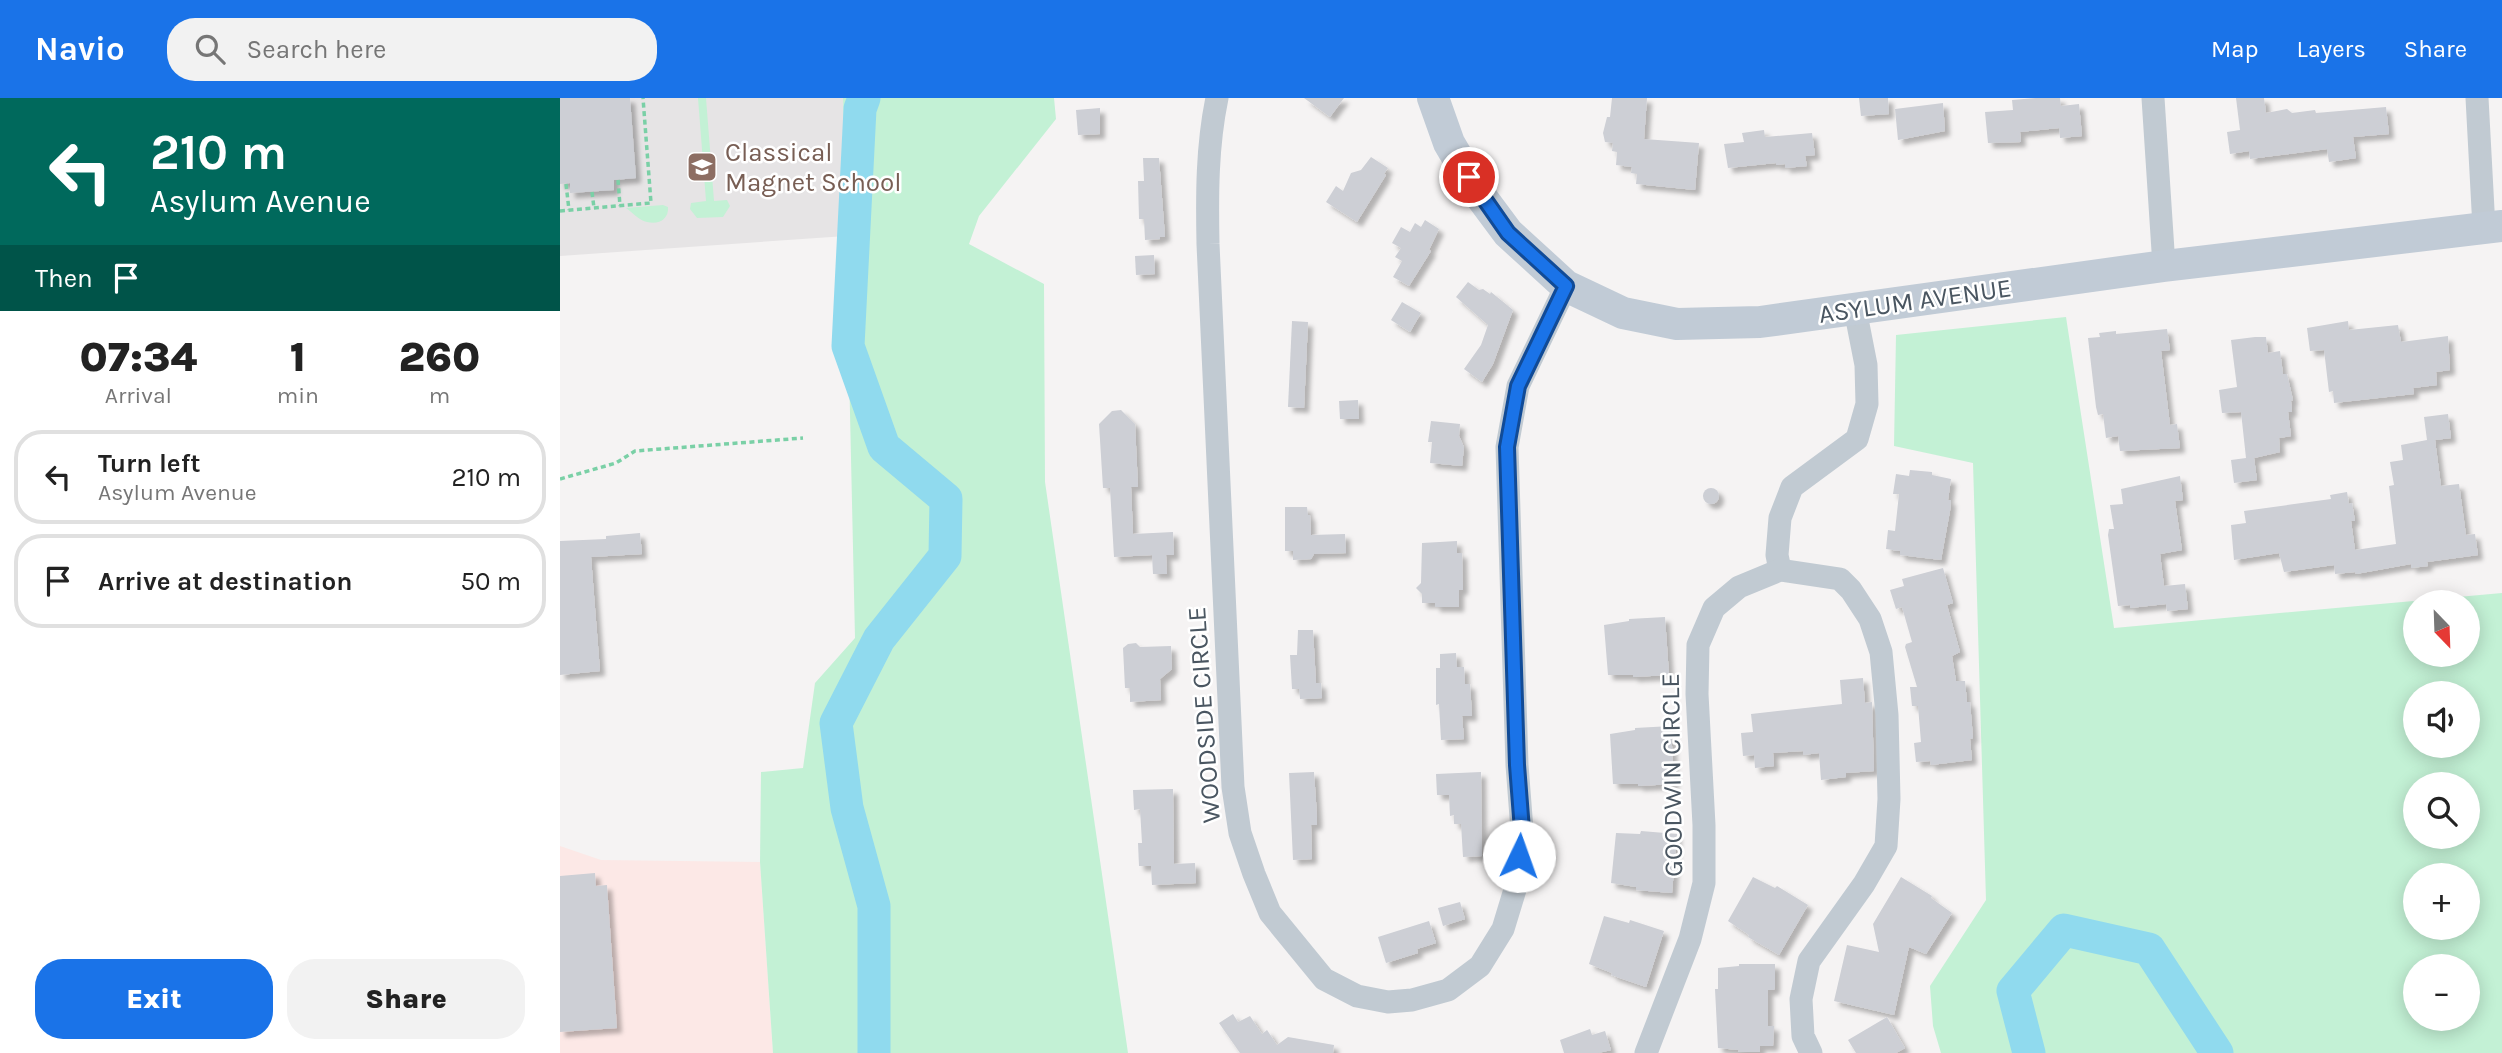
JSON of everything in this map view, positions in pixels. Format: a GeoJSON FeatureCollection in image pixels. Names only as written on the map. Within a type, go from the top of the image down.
{"type":"FeatureCollection","features":[{"type":"Feature","properties":{"kind":"main road","name":"ASYLUM AVENUE"},"geometry":{"type":"LineString","coordinates":[[1433,98],[1449,143],[1479,194],[1508,233],[1566,286],[1623,313],[1677,324],[1760,322],[2164,265],[2493,227]]}},
{"type":"Feature","properties":{"kind":"street","name":"WOODSIDE CIRCLE"},"geometry":{"type":"LineString","coordinates":[[1217,98],[1212,122],[1208,244],[1233,787],[1240,833],[1270,913],[1324,979],[1357,996],[1388,1002],[1412,1000],[1448,990],[1480,966],[1503,929],[1517,883],[1522,830],[1516,751],[1507,447],[1518,386],[1566,286]]}},
{"type":"Feature","properties":{"kind":"street"},"geometry":{"type":"LineString","coordinates":[[2153,98],[2164,265]]}},
{"type":"Feature","properties":{"kind":"street"},"geometry":{"type":"LineString","coordinates":[[2477,98],[2493,227]]}},
{"type":"Feature","properties":{"kind":"street"},"geometry":{"type":"LineString","coordinates":[[1811,1053],[1803,1036],[1801,999],[1809,961],[1864,884],[1886,846],[1889,799],[1887,715],[1881,652],[1870,620],[1851,590],[1840,579],[1780,570],[1777,555],[1780,518],[1792,487],[1857,439],[1867,404],[1866,365],[1855,309]]}},
{"type":"Feature","properties":{"kind":"street","name":"GOODWIN CIRCLE"},"geometry":{"type":"LineString","coordinates":[[1646,1053],[1690,939],[1704,883],[1704,824],[1697,694],[1698,645],[1714,608],[1739,587],[1780,570]]}},
{"type":"Feature","properties":{"kind":"path"},"geometry":{"type":"LineString","coordinates":[[560,211],[651,203],[643,98]]}},
{"type":"Feature","properties":{"kind":"path"},"geometry":{"type":"LineString","coordinates":[[618,180],[620,206]]}},
{"type":"Feature","properties":{"kind":"path"},"geometry":{"type":"LineString","coordinates":[[566,184],[569,210]]}},
{"type":"Feature","properties":{"kind":"path"},"geometry":{"type":"LineString","coordinates":[[592,192],[594,208]]}},
{"type":"Feature","properties":{"kind":"path"},"geometry":{"type":"LineString","coordinates":[[560,194],[567,193]]}},
{"type":"Feature","properties":{"kind":"path"},"geometry":{"type":"LineString","coordinates":[[560,480],[616,463],[635,451],[803,438]]}},
{"type":"Feature","properties":{"kind":"path"},"geometry":{"type":"LineString","coordinates":[[665,442],[666,449]]}},
{"type":"Feature","properties":{"kind":"shaded area","name":"Classical Magnet School"},"geometry":{"type":"Polygon","coordinates":[[[560,98],[843,98],[846,236],[560,256],[560,98]]]}},
{"type":"Feature","properties":{"kind":"shaded area"},"geometry":{"type":"Polygon","coordinates":[[[560,846],[601,860],[760,862],[773,1053],[560,1053],[560,846]]]}},
{"type":"Feature","properties":{"kind":"green space"},"geometry":{"type":"Polygon","coordinates":[[[698,98],[706,98],[714,201],[727,200],[730,206],[723,217],[697,218],[690,209],[691,203],[706,201],[698,98]]]}},
{"type":"Feature","properties":{"kind":"green space"},"geometry":{"type":"Polygon","coordinates":[[[843,98],[1054,98],[1056,119],[979,216],[969,244],[1044,284],[1045,482],[1128,1053],[773,1053],[760,862],[761,772],[803,768],[815,683],[855,638],[843,98]]]}},
{"type":"Feature","properties":{"kind":"green space"},"geometry":{"type":"Polygon","coordinates":[[[663,205],[668,207],[667,215],[655,223],[642,220],[626,208],[663,205]]]}},
{"type":"Feature","properties":{"kind":"green space"},"geometry":{"type":"Polygon","coordinates":[[[2066,317],[2114,628],[2403,602],[2403,667],[2480,667],[2480,595],[2502,593],[2502,1053],[1941,1053],[1933,1026],[1930,986],[1986,900],[1973,463],[1894,446],[1896,335],[2066,317]]]}},
{"type":"Feature","properties":{"kind":"building"},"geometry":{"type":"Polygon","coordinates":[[[560,98],[630,98],[636,178],[614,180],[614,190],[570,193],[570,183],[560,184],[560,98]]]}},
{"type":"Feature","properties":{"kind":"building"},"geometry":{"type":"Polygon","coordinates":[[[1304,98],[1344,98],[1330,117],[1304,98]]]}},
{"type":"Feature","properties":{"kind":"building"},"geometry":{"type":"Polygon","coordinates":[[[1612,98],[1647,98],[1644,139],[1699,143],[1695,190],[1636,184],[1637,174],[1631,173],[1632,167],[1616,165],[1617,152],[1612,151],[1613,143],[1605,142],[1603,133],[1607,117],[1610,117],[1612,98]]]}},
{"type":"Feature","properties":{"kind":"building"},"geometry":{"type":"Polygon","coordinates":[[[1859,98],[1888,98],[1889,114],[1861,116],[1859,98]]]}},
{"type":"Feature","properties":{"kind":"building"},"geometry":{"type":"Polygon","coordinates":[[[2060,98],[2061,106],[2079,104],[2082,136],[2060,138],[2059,128],[2020,132],[2021,142],[1988,143],[1985,112],[2013,110],[2012,100],[2060,98]]]}},
{"type":"Feature","properties":{"kind":"building"},"geometry":{"type":"Polygon","coordinates":[[[2236,98],[2264,98],[2266,113],[2287,109],[2292,113],[2315,110],[2316,113],[2386,107],[2389,134],[2353,137],[2356,158],[2329,162],[2327,149],[2250,159],[2249,151],[2230,154],[2227,132],[2240,130],[2236,98]]]}},
{"type":"Feature","properties":{"kind":"building"},"geometry":{"type":"Polygon","coordinates":[[[1943,103],[1945,131],[1898,140],[1895,109],[1943,103]]]}},
{"type":"Feature","properties":{"kind":"building"},"geometry":{"type":"Polygon","coordinates":[[[1100,108],[1100,134],[1078,135],[1076,110],[1100,108]]]}},
{"type":"Feature","properties":{"kind":"building"},"geometry":{"type":"Polygon","coordinates":[[[1764,130],[1765,137],[1812,133],[1815,155],[1805,156],[1807,166],[1785,168],[1785,164],[1776,163],[1728,168],[1724,144],[1744,142],[1742,133],[1764,130]]]}},
{"type":"Feature","properties":{"kind":"building"},"geometry":{"type":"Polygon","coordinates":[[[1371,157],[1388,168],[1357,222],[1326,202],[1336,186],[1343,191],[1351,173],[1361,170],[1371,157]]]}},
{"type":"Feature","properties":{"kind":"building"},"geometry":{"type":"Polygon","coordinates":[[[1143,158],[1159,158],[1165,237],[1160,239],[1145,240],[1144,219],[1139,219],[1138,181],[1144,181],[1143,158]]]}},
{"type":"Feature","properties":{"kind":"building"},"geometry":{"type":"Polygon","coordinates":[[[1425,220],[1439,229],[1429,250],[1431,251],[1409,286],[1393,277],[1402,261],[1395,257],[1401,248],[1392,243],[1401,227],[1410,232],[1415,223],[1421,227],[1425,220]]]}},
{"type":"Feature","properties":{"kind":"building"},"geometry":{"type":"Polygon","coordinates":[[[1154,255],[1155,274],[1136,275],[1135,256],[1154,255]]]}},
{"type":"Feature","properties":{"kind":"building"},"geometry":{"type":"Polygon","coordinates":[[[1468,282],[1479,290],[1483,289],[1490,294],[1491,292],[1513,310],[1493,364],[1482,382],[1464,369],[1481,345],[1488,325],[1456,297],[1468,282]]]}},
{"type":"Feature","properties":{"kind":"building"},"geometry":{"type":"Polygon","coordinates":[[[1402,302],[1421,313],[1410,332],[1391,320],[1402,302]]]}},
{"type":"Feature","properties":{"kind":"building"},"geometry":{"type":"Polygon","coordinates":[[[1292,321],[1308,322],[1304,408],[1288,407],[1292,321]]]}},
{"type":"Feature","properties":{"kind":"building"},"geometry":{"type":"Polygon","coordinates":[[[2348,321],[2349,330],[2398,325],[2401,342],[2448,336],[2450,370],[2436,372],[2437,385],[2413,388],[2414,394],[2334,403],[2333,391],[2329,392],[2324,350],[2310,351],[2307,328],[2348,321]]]}},
{"type":"Feature","properties":{"kind":"building"},"geometry":{"type":"Polygon","coordinates":[[[2167,329],[2170,350],[2161,351],[2170,425],[2177,424],[2180,448],[2120,451],[2118,436],[2106,438],[2103,414],[2098,415],[2088,338],[2100,337],[2099,333],[2116,331],[2116,334],[2167,329]]]}},
{"type":"Feature","properties":{"kind":"building"},"geometry":{"type":"Polygon","coordinates":[[[2266,337],[2268,353],[2280,351],[2283,374],[2287,374],[2293,400],[2292,412],[2288,412],[2291,436],[2279,438],[2280,452],[2254,458],[2257,480],[2234,483],[2231,460],[2246,458],[2241,412],[2222,413],[2219,390],[2237,387],[2231,340],[2266,337]]]}},
{"type":"Feature","properties":{"kind":"building"},"geometry":{"type":"Polygon","coordinates":[[[1358,400],[1359,419],[1340,419],[1339,401],[1358,400]]]}},
{"type":"Feature","properties":{"kind":"building"},"geometry":{"type":"Polygon","coordinates":[[[1121,410],[1135,424],[1138,487],[1131,487],[1133,534],[1173,532],[1174,555],[1166,555],[1167,574],[1153,574],[1152,555],[1114,557],[1110,488],[1103,488],[1099,424],[1112,411],[1121,410]]]}},
{"type":"Feature","properties":{"kind":"building"},"geometry":{"type":"Polygon","coordinates":[[[2448,414],[2451,438],[2435,440],[2441,486],[2459,484],[2466,535],[2475,534],[2478,555],[2427,562],[2428,566],[2411,568],[2411,564],[2356,574],[2335,574],[2334,565],[2284,572],[2279,553],[2234,560],[2231,525],[2246,523],[2244,511],[2331,499],[2330,495],[2347,492],[2355,521],[2351,521],[2355,550],[2396,544],[2389,486],[2394,485],[2390,462],[2403,460],[2401,445],[2427,440],[2424,417],[2448,414]]]}},
{"type":"Feature","properties":{"kind":"building"},"geometry":{"type":"Polygon","coordinates":[[[1431,421],[1460,424],[1459,436],[1464,447],[1462,466],[1430,463],[1432,442],[1428,442],[1431,421]]]}},
{"type":"Feature","properties":{"kind":"building"},"geometry":{"type":"Polygon","coordinates":[[[1910,470],[1932,472],[1932,475],[1951,479],[1948,500],[1951,500],[1950,511],[1941,560],[1900,555],[1900,551],[1886,549],[1888,530],[1895,531],[1899,494],[1893,494],[1896,474],[1909,476],[1910,470]]]}},
{"type":"Feature","properties":{"kind":"building"},"geometry":{"type":"Polygon","coordinates":[[[2180,476],[2183,500],[2175,501],[2182,550],[2160,554],[2164,586],[2185,584],[2188,609],[2167,611],[2166,604],[2130,608],[2130,605],[2118,606],[2108,535],[2109,529],[2114,529],[2110,505],[2123,504],[2121,489],[2180,476]]]}},
{"type":"Feature","properties":{"kind":"building"},"geometry":{"type":"Polygon","coordinates":[[[1711,488],[1717,490],[1717,502],[1711,504],[1705,502],[1703,496],[1705,490],[1711,488]]]}},
{"type":"Feature","properties":{"kind":"building"},"geometry":{"type":"Polygon","coordinates":[[[1285,507],[1307,507],[1311,535],[1345,534],[1346,553],[1314,554],[1311,559],[1293,560],[1293,551],[1285,551],[1285,507]]]}},
{"type":"Feature","properties":{"kind":"building"},"geometry":{"type":"Polygon","coordinates":[[[640,533],[642,554],[591,557],[600,671],[560,675],[560,541],[606,539],[606,536],[640,533]]]}},
{"type":"Feature","properties":{"kind":"building"},"geometry":{"type":"Polygon","coordinates":[[[1457,541],[1457,553],[1462,553],[1463,590],[1459,590],[1459,607],[1435,607],[1435,603],[1422,603],[1422,594],[1416,588],[1421,583],[1422,543],[1457,541]]]}},
{"type":"Feature","properties":{"kind":"building"},"geometry":{"type":"Polygon","coordinates":[[[1943,568],[1953,603],[1947,605],[1960,652],[1952,656],[1956,681],[1965,681],[1967,702],[1970,702],[1972,760],[1931,765],[1930,761],[1916,762],[1914,743],[1921,742],[1918,706],[1912,706],[1910,687],[1917,687],[1905,647],[1912,642],[1902,607],[1896,609],[1890,590],[1904,586],[1902,579],[1943,568]]]}},
{"type":"Feature","properties":{"kind":"building"},"geometry":{"type":"Polygon","coordinates":[[[1665,617],[1669,675],[1608,675],[1604,625],[1629,619],[1665,617]]]}},
{"type":"Feature","properties":{"kind":"building"},"geometry":{"type":"Polygon","coordinates":[[[1298,630],[1313,630],[1316,683],[1321,683],[1322,698],[1300,699],[1299,689],[1292,689],[1290,655],[1297,655],[1298,630]]]}},
{"type":"Feature","properties":{"kind":"building"},"geometry":{"type":"Polygon","coordinates":[[[1136,643],[1140,647],[1171,646],[1172,669],[1160,679],[1161,700],[1130,702],[1130,688],[1125,688],[1123,648],[1136,643]]]}},
{"type":"Feature","properties":{"kind":"building"},"geometry":{"type":"Polygon","coordinates":[[[1456,653],[1457,667],[1464,667],[1465,684],[1470,684],[1472,716],[1462,716],[1464,739],[1441,740],[1439,704],[1436,705],[1436,668],[1440,668],[1440,654],[1456,653]]]}},
{"type":"Feature","properties":{"kind":"building"},"geometry":{"type":"Polygon","coordinates":[[[1863,678],[1865,703],[1872,702],[1874,771],[1846,773],[1846,777],[1821,780],[1819,753],[1773,753],[1774,766],[1755,768],[1754,755],[1743,756],[1741,733],[1753,732],[1751,714],[1842,704],[1840,680],[1863,678]]]}},
{"type":"Feature","properties":{"kind":"building"},"geometry":{"type":"Polygon","coordinates":[[[1671,726],[1674,784],[1613,784],[1610,734],[1635,728],[1671,726]]]}},
{"type":"Feature","properties":{"kind":"building"},"geometry":{"type":"Polygon","coordinates":[[[1314,772],[1317,825],[1311,825],[1312,859],[1293,860],[1289,773],[1314,772]]]}},
{"type":"Feature","properties":{"kind":"building"},"geometry":{"type":"Polygon","coordinates":[[[1481,772],[1482,856],[1463,857],[1461,824],[1454,824],[1454,815],[1450,816],[1449,795],[1437,795],[1436,774],[1481,772]]]}},
{"type":"Feature","properties":{"kind":"building"},"geometry":{"type":"Polygon","coordinates":[[[1173,789],[1174,864],[1195,863],[1196,883],[1152,885],[1151,866],[1139,866],[1138,843],[1142,843],[1140,809],[1134,810],[1133,790],[1173,789]]]}},
{"type":"Feature","properties":{"kind":"building"},"geometry":{"type":"Polygon","coordinates":[[[1641,831],[1677,834],[1672,893],[1636,890],[1636,887],[1611,883],[1616,833],[1640,834],[1641,831]]]}},
{"type":"Feature","properties":{"kind":"building"},"geometry":{"type":"Polygon","coordinates":[[[595,873],[596,886],[607,885],[617,1028],[560,1032],[560,876],[595,873]]]}},
{"type":"Feature","properties":{"kind":"building"},"geometry":{"type":"Polygon","coordinates":[[[1753,877],[1775,888],[1777,886],[1808,905],[1779,955],[1748,937],[1749,935],[1728,921],[1753,877]]]}},
{"type":"Feature","properties":{"kind":"building"},"geometry":{"type":"Polygon","coordinates":[[[1901,877],[1932,896],[1931,898],[1952,913],[1926,954],[1909,947],[1894,1015],[1834,1001],[1847,945],[1879,952],[1873,924],[1901,877]]]}},
{"type":"Feature","properties":{"kind":"building"},"geometry":{"type":"Polygon","coordinates":[[[1460,902],[1465,919],[1443,926],[1438,908],[1460,902]]]}},
{"type":"Feature","properties":{"kind":"building"},"geometry":{"type":"Polygon","coordinates":[[[1604,916],[1629,923],[1630,920],[1664,931],[1646,987],[1589,964],[1604,916]]]}},
{"type":"Feature","properties":{"kind":"building"},"geometry":{"type":"Polygon","coordinates":[[[1429,921],[1436,943],[1417,949],[1418,953],[1386,963],[1378,937],[1429,921]]]}},
{"type":"Feature","properties":{"kind":"building"},"geometry":{"type":"Polygon","coordinates":[[[1739,964],[1775,964],[1774,990],[1768,990],[1768,1026],[1774,1026],[1773,1046],[1760,1046],[1760,1052],[1718,1048],[1715,989],[1718,989],[1718,968],[1739,964]]]}},
{"type":"Feature","properties":{"kind":"building"},"geometry":{"type":"Polygon","coordinates":[[[1233,1014],[1238,1022],[1250,1016],[1262,1034],[1267,1030],[1277,1045],[1288,1037],[1334,1045],[1333,1053],[1240,1053],[1219,1023],[1233,1014]]]}},
{"type":"Feature","properties":{"kind":"building"},"geometry":{"type":"Polygon","coordinates":[[[1887,1017],[1905,1048],[1896,1053],[1856,1053],[1848,1040],[1887,1017]]]}},
{"type":"Feature","properties":{"kind":"building"},"geometry":{"type":"Polygon","coordinates":[[[1590,1029],[1592,1035],[1605,1031],[1611,1050],[1598,1053],[1564,1053],[1560,1040],[1590,1029]]]}},
{"type":"Feature","properties":{"kind":"waterway"},"geometry":{"type":"LineString","coordinates":[[864,98],[860,109],[848,346],[884,447],[946,499],[945,556],[879,639],[836,723],[847,808],[874,906],[874,1053]]}},
{"type":"Feature","properties":{"kind":"waterway"},"geometry":{"type":"LineString","coordinates":[[2029,1053],[2013,991],[2064,930],[2149,949],[2217,1053]]}},
{"type":"Feature","properties":{"kind":"place","name":"Classical Magnet School"},"geometry":{"type":"Point","coordinates":[702,167]}},
{"type":"Feature","properties":{"kind":"route"},"geometry":{"type":"LineString","coordinates":[[1469,177],[1508,233],[1566,286],[1518,386],[1507,447],[1517,765],[1522,830],[1519,856]]}}]}
